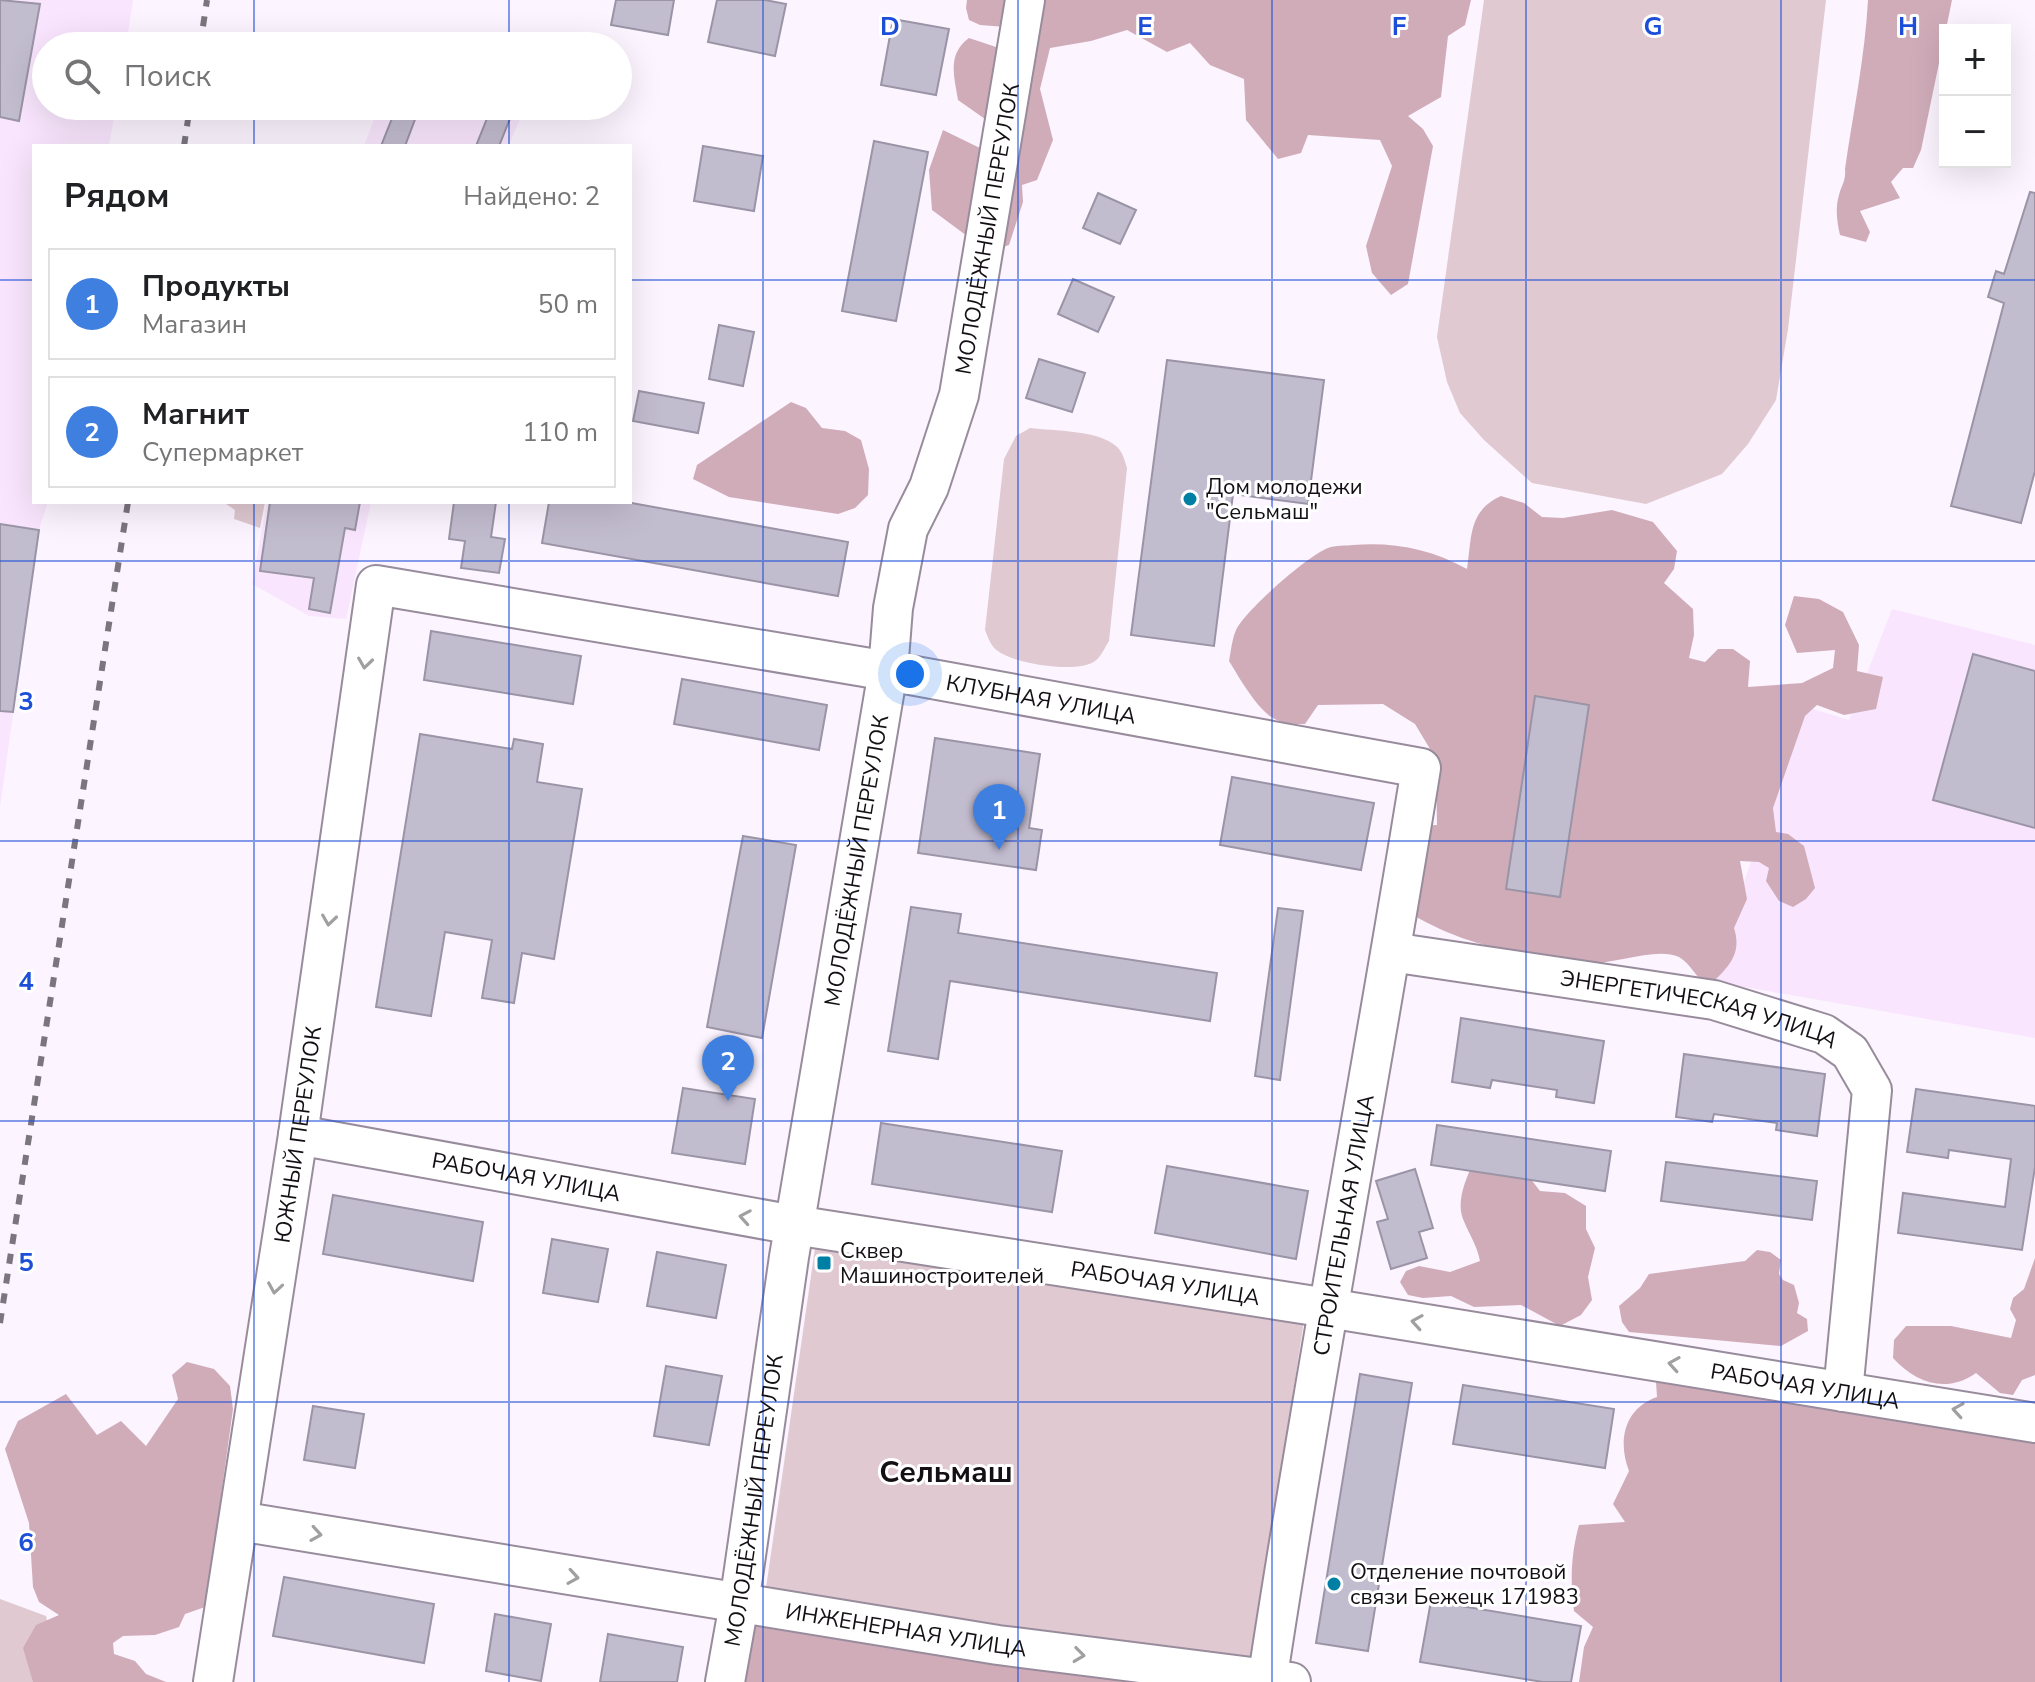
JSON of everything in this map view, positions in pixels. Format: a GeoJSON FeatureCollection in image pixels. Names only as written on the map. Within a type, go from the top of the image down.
{"type":"FeatureCollection","features":[{"type":"Feature","properties":{"kind":"street","name":"МОЛОДЁЖНЫЙ ПЕРЕУЛОК"},"geometry":{"type":"LineString","coordinates":[[725,1682],[794,1225],[888,671],[893,608],[908,529],[929,487],[959,395],[1025,0]]}},
{"type":"Feature","properties":{"kind":"street","name":"КЛУБНАЯ УЛИЦА"},"geometry":{"type":"LineString","coordinates":[[376,585],[888,671],[1421,768]]}},
{"type":"Feature","properties":{"kind":"street","name":"ЮЖНЫЙ ПЕРЕУЛОК"},"geometry":{"type":"LineString","coordinates":[[213,1682],[298,1135],[376,585]]}},
{"type":"Feature","properties":{"kind":"street","name":"СТРОИТЕЛЬНАЯ УЛИЦА"},"geometry":{"type":"LineString","coordinates":[[1275,1681],[1328,1308],[1421,768]]}},
{"type":"Feature","properties":{"kind":"street","name":"ЭНЕРГЕТИЧЕСКАЯ УЛИЦА"},"geometry":{"type":"LineString","coordinates":[[1391,952],[1714,1000],[1824,1034],[1850,1052],[1872,1090],[1843,1392]]}},
{"type":"Feature","properties":{"kind":"street","name":"РАБОЧАЯ УЛИЦА"},"geometry":{"type":"LineString","coordinates":[[298,1135],[794,1225],[2035,1423]]}},
{"type":"Feature","properties":{"kind":"street","name":"ИНЖЕНЕРНАЯ УЛИЦА"},"geometry":{"type":"LineString","coordinates":[[239,1521],[998,1645],[1275,1681]]}},
{"type":"Feature","properties":{"kind":"shaded area"},"geometry":{"type":"Polygon","coordinates":[[[0,0],[133,0],[128,32],[32,32],[32,120],[114,120],[109,144],[32,144],[32,504],[47,504],[39,530],[0,807],[0,0]]]}},
{"type":"Feature","properties":{"kind":"shaded area"},"geometry":{"type":"Polygon","coordinates":[[[967,0],[1471,0],[1465,25],[1448,36],[1441,97],[1408,116],[1423,129],[1433,146],[1408,284],[1391,295],[1372,273],[1366,246],[1392,166],[1380,140],[1308,135],[1301,153],[1278,159],[1246,120],[1244,79],[1210,65],[1190,43],[1167,52],[1127,30],[1091,41],[1050,48],[1040,89],[1053,140],[1037,180],[1022,185],[1023,202],[1009,245],[997,249],[967,236],[932,210],[929,170],[943,130],[984,150],[992,124],[958,100],[955,58],[969,38],[1002,49],[1006,27],[980,25],[969,20],[967,0]]]}},
{"type":"Feature","properties":{"kind":"shaded area"},"geometry":{"type":"Polygon","coordinates":[[[1484,0],[1826,0],[1788,329],[1776,400],[1748,444],[1722,474],[1646,504],[1532,483],[1484,440],[1460,413],[1447,382],[1437,337],[1484,0]]]}},
{"type":"Feature","properties":{"kind":"shaded area"},"geometry":{"type":"Polygon","coordinates":[[[1868,0],[1952,0],[1947,24],[1939,24],[1939,63],[1921,150],[1913,168],[1903,168],[1891,182],[1900,198],[1860,211],[1870,232],[1866,242],[1840,235],[1837,210],[1845,177],[1868,0]]]}},
{"type":"Feature","properties":{"kind":"shaded area"},"geometry":{"type":"Polygon","coordinates":[[[374,120],[520,120],[509,144],[365,144],[374,120]]]}},
{"type":"Feature","properties":{"kind":"shaded area"},"geometry":{"type":"Polygon","coordinates":[[[791,402],[806,408],[822,428],[845,431],[861,440],[869,469],[868,495],[855,508],[838,514],[729,497],[693,479],[697,465],[791,402]]]}},
{"type":"Feature","properties":{"kind":"shaded area"},"geometry":{"type":"Polygon","coordinates":[[[1030,428],[1087,434],[1108,441],[1120,451],[1127,468],[1109,641],[1097,659],[1087,665],[1046,666],[1006,656],[990,642],[985,630],[1004,459],[1016,436],[1030,428]]]}},
{"type":"Feature","properties":{"kind":"shaded area"},"geometry":{"type":"Polygon","coordinates":[[[1501,496],[1524,503],[1542,517],[1563,518],[1612,510],[1653,522],[1677,551],[1674,569],[1664,583],[1693,609],[1694,635],[1689,658],[1705,662],[1718,649],[1733,649],[1750,661],[1748,687],[1802,683],[1833,668],[1835,650],[1797,653],[1785,625],[1794,596],[1819,599],[1843,612],[1859,645],[1857,671],[1883,677],[1876,709],[1844,715],[1817,705],[1805,716],[1773,808],[1776,832],[1788,834],[1804,846],[1815,888],[1806,899],[1793,907],[1779,901],[1766,881],[1769,868],[1759,862],[1740,861],[1747,899],[1734,928],[1734,954],[1727,968],[1708,987],[1683,960],[1670,954],[1594,963],[1531,954],[1462,938],[1411,914],[1418,826],[1437,825],[1436,759],[1415,724],[1383,704],[1318,705],[1305,724],[1280,721],[1260,707],[1229,661],[1236,630],[1242,621],[1278,584],[1318,553],[1337,546],[1398,546],[1439,556],[1467,569],[1477,517],[1490,502],[1501,496]]]}},
{"type":"Feature","properties":{"kind":"shaded area"},"geometry":{"type":"Polygon","coordinates":[[[226,504],[265,504],[260,528],[234,519],[235,510],[226,504]]]}},
{"type":"Feature","properties":{"kind":"shaded area"},"geometry":{"type":"Polygon","coordinates":[[[267,504],[371,504],[346,619],[309,616],[252,584],[267,504]]]}},
{"type":"Feature","properties":{"kind":"shaded area"},"geometry":{"type":"Polygon","coordinates":[[[1892,609],[2035,645],[2035,1038],[1711,981],[1803,706],[1849,720],[1892,609]]]}},
{"type":"Feature","properties":{"kind":"shaded area"},"geometry":{"type":"Polygon","coordinates":[[[1473,1163],[1519,1164],[1540,1191],[1565,1193],[1586,1206],[1586,1229],[1595,1248],[1588,1277],[1592,1300],[1581,1315],[1560,1326],[1521,1305],[1474,1307],[1451,1296],[1423,1298],[1408,1295],[1400,1282],[1406,1271],[1419,1266],[1450,1272],[1480,1261],[1461,1212],[1463,1190],[1473,1163]]]}},
{"type":"Feature","properties":{"kind":"shaded area"},"geometry":{"type":"Polygon","coordinates":[[[815,1248],[1304,1320],[1253,1659],[765,1595],[815,1248]]]}},
{"type":"Feature","properties":{"kind":"shaded area"},"geometry":{"type":"Polygon","coordinates":[[[1757,1250],[1770,1252],[1781,1260],[1779,1274],[1783,1280],[1794,1285],[1799,1303],[1797,1313],[1807,1319],[1808,1331],[1781,1346],[1629,1332],[1622,1322],[1619,1306],[1640,1288],[1649,1274],[1745,1261],[1757,1250]]]}},
{"type":"Feature","properties":{"kind":"shaded area"},"geometry":{"type":"Polygon","coordinates":[[[2035,1258],[2035,1375],[2022,1380],[2013,1395],[2000,1393],[1976,1373],[1954,1383],[1932,1383],[1911,1374],[1893,1358],[1894,1340],[1906,1326],[1951,1326],[2011,1338],[2016,1320],[2010,1309],[2013,1298],[2024,1289],[2035,1258]]]}},
{"type":"Feature","properties":{"kind":"shaded area"},"geometry":{"type":"Polygon","coordinates":[[[187,1362],[214,1369],[230,1386],[233,1409],[216,1532],[217,1589],[205,1607],[185,1614],[179,1627],[155,1635],[123,1636],[113,1643],[114,1654],[135,1661],[146,1674],[166,1682],[33,1682],[23,1648],[36,1625],[59,1615],[39,1602],[33,1587],[29,1523],[5,1449],[18,1421],[66,1394],[97,1435],[121,1421],[146,1446],[178,1399],[172,1375],[187,1362]]]}},
{"type":"Feature","properties":{"kind":"shaded area"},"geometry":{"type":"Polygon","coordinates":[[[1662,1374],[2035,1433],[2035,1682],[1579,1682],[1584,1647],[1593,1627],[1574,1611],[1572,1568],[1579,1525],[1625,1522],[1613,1504],[1629,1471],[1624,1448],[1626,1426],[1637,1409],[1657,1397],[1656,1382],[1662,1374]]]}},
{"type":"Feature","properties":{"kind":"shaded area"},"geometry":{"type":"Polygon","coordinates":[[[0,1599],[46,1616],[60,1682],[0,1682],[0,1599]]]}},
{"type":"Feature","properties":{"kind":"shaded area"},"geometry":{"type":"Polygon","coordinates":[[[760,1623],[1165,1682],[745,1682],[753,1629],[760,1623]]]}},
{"type":"Feature","properties":{"kind":"building"},"geometry":{"type":"Polygon","coordinates":[[[0,0],[40,4],[35,32],[32,32],[19,121],[0,117],[0,0]]]}},
{"type":"Feature","properties":{"kind":"building"},"geometry":{"type":"Polygon","coordinates":[[[616,0],[674,0],[668,35],[611,25],[616,0]]]}},
{"type":"Feature","properties":{"kind":"building"},"geometry":{"type":"Polygon","coordinates":[[[717,0],[765,0],[786,4],[775,56],[708,42],[717,0]]]}},
{"type":"Feature","properties":{"kind":"building"},"geometry":{"type":"Polygon","coordinates":[[[893,19],[949,29],[936,95],[881,85],[893,19]]]}},
{"type":"Feature","properties":{"kind":"building"},"geometry":{"type":"Polygon","coordinates":[[[391,120],[415,120],[406,144],[382,144],[391,120]]]}},
{"type":"Feature","properties":{"kind":"building"},"geometry":{"type":"Polygon","coordinates":[[[486,120],[509,120],[500,144],[477,144],[486,120]]]}},
{"type":"Feature","properties":{"kind":"building"},"geometry":{"type":"Polygon","coordinates":[[[874,141],[928,152],[896,321],[842,311],[874,141]]]}},
{"type":"Feature","properties":{"kind":"building"},"geometry":{"type":"Polygon","coordinates":[[[703,146],[763,156],[754,211],[694,201],[703,146]]]}},
{"type":"Feature","properties":{"kind":"building"},"geometry":{"type":"Polygon","coordinates":[[[2030,192],[2035,193],[2035,471],[2021,523],[1951,506],[2004,303],[1988,297],[1996,271],[2004,274],[2030,192]]]}},
{"type":"Feature","properties":{"kind":"building"},"geometry":{"type":"Polygon","coordinates":[[[1098,193],[1136,210],[1120,244],[1083,228],[1098,193]]]}},
{"type":"Feature","properties":{"kind":"building"},"geometry":{"type":"Polygon","coordinates":[[[1073,279],[1114,297],[1098,332],[1058,314],[1073,279]]]}},
{"type":"Feature","properties":{"kind":"building"},"geometry":{"type":"Polygon","coordinates":[[[719,325],[754,332],[743,386],[709,379],[719,325]]]}},
{"type":"Feature","properties":{"kind":"building"},"geometry":{"type":"Polygon","coordinates":[[[1039,359],[1085,373],[1072,412],[1026,398],[1039,359]]]}},
{"type":"Feature","properties":{"kind":"building","name":"Дом молодежи \"Сельмаш\""},"geometry":{"type":"Polygon","coordinates":[[[1167,360],[1324,380],[1308,504],[1233,494],[1214,646],[1131,635],[1167,360]]]}},
{"type":"Feature","properties":{"kind":"building"},"geometry":{"type":"Polygon","coordinates":[[[639,391],[704,403],[698,433],[633,421],[639,391]]]}},
{"type":"Feature","properties":{"kind":"building"},"geometry":{"type":"Polygon","coordinates":[[[632,503],[848,542],[838,596],[542,543],[549,504],[632,503]]]}},
{"type":"Feature","properties":{"kind":"building"},"geometry":{"type":"Polygon","coordinates":[[[270,504],[360,504],[355,530],[345,528],[330,613],[309,609],[314,578],[260,571],[270,504]]]}},
{"type":"Feature","properties":{"kind":"building"},"geometry":{"type":"Polygon","coordinates":[[[454,504],[496,504],[491,537],[505,539],[499,573],[461,568],[465,541],[449,539],[454,504]]]}},
{"type":"Feature","properties":{"kind":"building"},"geometry":{"type":"Polygon","coordinates":[[[0,524],[39,530],[13,712],[0,711],[0,524]]]}},
{"type":"Feature","properties":{"kind":"building"},"geometry":{"type":"Polygon","coordinates":[[[431,631],[581,656],[573,704],[424,680],[431,631]]]}},
{"type":"Feature","properties":{"kind":"building"},"geometry":{"type":"Polygon","coordinates":[[[1973,654],[2035,671],[2035,828],[1933,800],[1973,654]]]}},
{"type":"Feature","properties":{"kind":"building"},"geometry":{"type":"Polygon","coordinates":[[[682,679],[827,705],[819,750],[674,724],[682,679]]]}},
{"type":"Feature","properties":{"kind":"building"},"geometry":{"type":"Polygon","coordinates":[[[1535,696],[1589,705],[1560,897],[1506,889],[1535,696]]]}},
{"type":"Feature","properties":{"kind":"building"},"geometry":{"type":"Polygon","coordinates":[[[420,734],[512,749],[514,739],[543,744],[537,782],[582,789],[554,959],[522,953],[514,1003],[482,998],[492,940],[445,932],[431,1016],[376,1007],[420,734]]]}},
{"type":"Feature","properties":{"kind":"building"},"geometry":{"type":"Polygon","coordinates":[[[935,738],[1040,754],[1029,828],[1042,830],[1036,870],[918,853],[935,738]]]}},
{"type":"Feature","properties":{"kind":"building"},"geometry":{"type":"Polygon","coordinates":[[[1232,777],[1374,803],[1361,870],[1220,845],[1232,777]]]}},
{"type":"Feature","properties":{"kind":"building"},"geometry":{"type":"Polygon","coordinates":[[[743,836],[796,845],[762,1038],[707,1027],[743,836]]]}},
{"type":"Feature","properties":{"kind":"building"},"geometry":{"type":"Polygon","coordinates":[[[911,907],[961,914],[958,933],[1217,973],[1210,1021],[950,981],[938,1059],[888,1051],[911,907]]]}},
{"type":"Feature","properties":{"kind":"building"},"geometry":{"type":"Polygon","coordinates":[[[1278,908],[1303,911],[1280,1080],[1255,1076],[1278,908]]]}},
{"type":"Feature","properties":{"kind":"building"},"geometry":{"type":"Polygon","coordinates":[[[1461,1018],[1604,1041],[1594,1103],[1556,1097],[1557,1090],[1492,1080],[1490,1088],[1452,1082],[1461,1018]]]}},
{"type":"Feature","properties":{"kind":"building"},"geometry":{"type":"Polygon","coordinates":[[[1684,1054],[1825,1074],[1817,1136],[1776,1130],[1777,1123],[1714,1114],[1712,1122],[1676,1117],[1684,1054]]]}},
{"type":"Feature","properties":{"kind":"building"},"geometry":{"type":"Polygon","coordinates":[[[683,1088],[755,1099],[745,1164],[672,1153],[683,1088]]]}},
{"type":"Feature","properties":{"kind":"building"},"geometry":{"type":"Polygon","coordinates":[[[1916,1089],[2035,1106],[2035,1167],[2022,1250],[1898,1233],[1903,1193],[2005,1207],[2011,1159],[1949,1150],[1948,1158],[1907,1152],[1916,1089]]]}},
{"type":"Feature","properties":{"kind":"building"},"geometry":{"type":"Polygon","coordinates":[[[881,1123],[1062,1151],[1052,1212],[872,1184],[881,1123]]]}},
{"type":"Feature","properties":{"kind":"building"},"geometry":{"type":"Polygon","coordinates":[[[1437,1125],[1611,1151],[1605,1191],[1431,1165],[1437,1125]]]}},
{"type":"Feature","properties":{"kind":"building"},"geometry":{"type":"Polygon","coordinates":[[[1666,1162],[1817,1181],[1812,1220],[1661,1201],[1666,1162]]]}},
{"type":"Feature","properties":{"kind":"building"},"geometry":{"type":"Polygon","coordinates":[[[1167,1166],[1308,1191],[1296,1259],[1155,1233],[1167,1166]]]}},
{"type":"Feature","properties":{"kind":"building"},"geometry":{"type":"Polygon","coordinates":[[[1415,1169],[1433,1228],[1419,1232],[1427,1258],[1391,1269],[1377,1222],[1388,1219],[1376,1181],[1415,1169]]]}},
{"type":"Feature","properties":{"kind":"building"},"geometry":{"type":"Polygon","coordinates":[[[333,1195],[483,1222],[473,1281],[323,1254],[333,1195]]]}},
{"type":"Feature","properties":{"kind":"building"},"geometry":{"type":"Polygon","coordinates":[[[552,1239],[608,1249],[598,1302],[543,1293],[552,1239]]]}},
{"type":"Feature","properties":{"kind":"building"},"geometry":{"type":"Polygon","coordinates":[[[657,1252],[726,1265],[716,1318],[647,1306],[657,1252]]]}},
{"type":"Feature","properties":{"kind":"building"},"geometry":{"type":"Polygon","coordinates":[[[666,1366],[722,1376],[709,1445],[654,1436],[666,1366]]]}},
{"type":"Feature","properties":{"kind":"building"},"geometry":{"type":"Polygon","coordinates":[[[1360,1374],[1412,1383],[1368,1651],[1316,1643],[1360,1374]]]}},
{"type":"Feature","properties":{"kind":"building"},"geometry":{"type":"Polygon","coordinates":[[[1463,1385],[1614,1409],[1605,1468],[1453,1444],[1463,1385]]]}},
{"type":"Feature","properties":{"kind":"building"},"geometry":{"type":"Polygon","coordinates":[[[313,1406],[364,1414],[355,1468],[304,1460],[313,1406]]]}},
{"type":"Feature","properties":{"kind":"building"},"geometry":{"type":"Polygon","coordinates":[[[284,1577],[434,1604],[424,1663],[273,1636],[284,1577]]]}},
{"type":"Feature","properties":{"kind":"building"},"geometry":{"type":"Polygon","coordinates":[[[1431,1601],[1581,1626],[1571,1682],[1543,1682],[1420,1662],[1431,1601]]]}},
{"type":"Feature","properties":{"kind":"building"},"geometry":{"type":"Polygon","coordinates":[[[495,1614],[551,1624],[541,1681],[486,1671],[495,1614]]]}},
{"type":"Feature","properties":{"kind":"building"},"geometry":{"type":"Polygon","coordinates":[[[608,1634],[683,1647],[677,1682],[600,1682],[608,1634]]]}},
{"type":"Feature","properties":{"kind":"railway"},"geometry":{"type":"LineString","coordinates":[[202,32],[207,0]]}},
{"type":"Feature","properties":{"kind":"railway"},"geometry":{"type":"LineString","coordinates":[[184,144],[188,120]]}},
{"type":"Feature","properties":{"kind":"railway"},"geometry":{"type":"LineString","coordinates":[[0,1323],[128,504]]}},
{"type":"Feature","properties":{"kind":"place","name":"Дом молодежи \"Сельмаш\""},"geometry":{"type":"Point","coordinates":[1190,499]}},
{"type":"Feature","properties":{"kind":"place","name":"Продукты"},"geometry":{"type":"Point","coordinates":[999,850]}},
{"type":"Feature","properties":{"kind":"place","name":"Магнит"},"geometry":{"type":"Point","coordinates":[728,1101]}},
{"type":"Feature","properties":{"kind":"place","name":"Сквер Машиностроителей"},"geometry":{"type":"Point","coordinates":[824,1263]}},
{"type":"Feature","properties":{"kind":"place","name":"Отделение почтовой связи Бежецк 171983"},"geometry":{"type":"Point","coordinates":[1334,1584]}},
{"type":"Feature","properties":{"kind":"district","name":"Сельмаш"},"geometry":{"type":"Point","coordinates":[946,1472]}}]}
